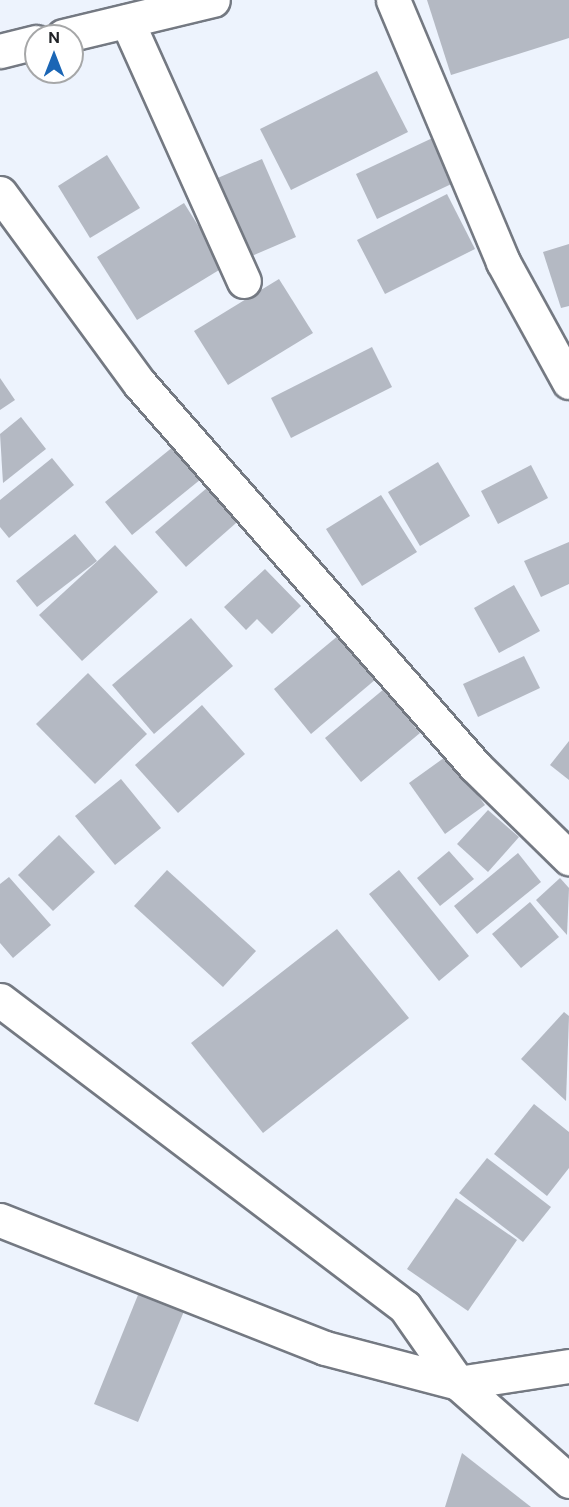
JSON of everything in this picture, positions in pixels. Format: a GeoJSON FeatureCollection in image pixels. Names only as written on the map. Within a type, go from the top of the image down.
{"type":"FeatureCollection","features":[{"type":"Feature","properties":{"kind":"street"},"geometry":{"type":"LineString","coordinates":[[84,31],[213,0]]}},
{"type":"Feature","properties":{"kind":"street"},"geometry":{"type":"LineString","coordinates":[[393,0],[503,262],[569,382]]}},
{"type":"Feature","properties":{"kind":"street"},"geometry":{"type":"LineString","coordinates":[[127,21],[243,281]]}},
{"type":"Feature","properties":{"kind":"street"},"geometry":{"type":"LineString","coordinates":[[0,51],[24,45]]}},
{"type":"Feature","properties":{"kind":"street"},"geometry":{"type":"LineString","coordinates":[[0,193],[140,384],[475,766],[569,858]]}},
{"type":"Feature","properties":{"kind":"street"},"geometry":{"type":"LineString","coordinates":[[0,1000],[405,1307],[458,1383],[569,1481]]}},
{"type":"Feature","properties":{"kind":"street"},"geometry":{"type":"LineString","coordinates":[[0,1220],[325,1348],[458,1383],[569,1366]]}},
{"type":"Feature","properties":{"kind":"building"},"geometry":{"type":"Polygon","coordinates":[[[427,0],[569,0],[569,38],[451,75],[427,0]]]}},
{"type":"Feature","properties":{"kind":"building"},"geometry":{"type":"Polygon","coordinates":[[[377,71],[408,132],[291,190],[260,129],[377,71]]]}},
{"type":"Feature","properties":{"kind":"building"},"geometry":{"type":"Polygon","coordinates":[[[441,134],[462,179],[377,219],[356,174],[441,134]]]}},
{"type":"Feature","properties":{"kind":"building"},"geometry":{"type":"Polygon","coordinates":[[[107,155],[140,208],[90,238],[58,186],[107,155]]]}},
{"type":"Feature","properties":{"kind":"building"},"geometry":{"type":"Polygon","coordinates":[[[262,159],[296,237],[247,258],[213,180],[262,159]]]}},
{"type":"Feature","properties":{"kind":"building"},"geometry":{"type":"Polygon","coordinates":[[[447,194],[475,249],[385,294],[357,240],[447,194]]]}},
{"type":"Feature","properties":{"kind":"building"},"geometry":{"type":"Polygon","coordinates":[[[184,203],[224,267],[137,320],[97,257],[184,203]]]}},
{"type":"Feature","properties":{"kind":"building"},"geometry":{"type":"Polygon","coordinates":[[[569,244],[569,306],[561,308],[543,252],[569,244]]]}},
{"type":"Feature","properties":{"kind":"building"},"geometry":{"type":"Polygon","coordinates":[[[279,279],[313,333],[228,385],[194,331],[279,279]]]}},
{"type":"Feature","properties":{"kind":"building"},"geometry":{"type":"Polygon","coordinates":[[[372,347],[392,387],[291,438],[271,398],[372,347]]]}},
{"type":"Feature","properties":{"kind":"building"},"geometry":{"type":"Polygon","coordinates":[[[0,378],[15,400],[0,410],[0,378]]]}},
{"type":"Feature","properties":{"kind":"building"},"geometry":{"type":"Polygon","coordinates":[[[21,417],[46,449],[3,483],[0,434],[21,417]]]}},
{"type":"Feature","properties":{"kind":"building"},"geometry":{"type":"Polygon","coordinates":[[[179,442],[206,475],[132,535],[105,502],[179,442]]]}},
{"type":"Feature","properties":{"kind":"building"},"geometry":{"type":"Polygon","coordinates":[[[52,458],[74,485],[9,538],[0,527],[0,500],[52,458]]]}},
{"type":"Feature","properties":{"kind":"building"},"geometry":{"type":"Polygon","coordinates":[[[438,462],[470,516],[420,546],[388,492],[438,462]]]}},
{"type":"Feature","properties":{"kind":"building"},"geometry":{"type":"Polygon","coordinates":[[[531,465],[548,498],[498,524],[481,491],[531,465]]]}},
{"type":"Feature","properties":{"kind":"building"},"geometry":{"type":"Polygon","coordinates":[[[214,482],[244,516],[186,567],[155,532],[214,482]]]}},
{"type":"Feature","properties":{"kind":"building"},"geometry":{"type":"Polygon","coordinates":[[[381,495],[417,552],[362,586],[326,529],[381,495]]]}},
{"type":"Feature","properties":{"kind":"building"},"geometry":{"type":"Polygon","coordinates":[[[75,534],[97,561],[37,607],[16,581],[75,534]]]}},
{"type":"Feature","properties":{"kind":"building"},"geometry":{"type":"Polygon","coordinates":[[[569,542],[569,584],[541,597],[524,561],[569,542]]]}},
{"type":"Feature","properties":{"kind":"building"},"geometry":{"type":"Polygon","coordinates":[[[115,545],[158,592],[82,661],[39,615],[115,545]]]}},
{"type":"Feature","properties":{"kind":"building"},"geometry":{"type":"Polygon","coordinates":[[[265,569],[301,606],[272,634],[257,619],[246,630],[224,607],[265,569]]]}},
{"type":"Feature","properties":{"kind":"building"},"geometry":{"type":"Polygon","coordinates":[[[514,585],[540,631],[499,653],[474,608],[514,585]]]}},
{"type":"Feature","properties":{"kind":"building"},"geometry":{"type":"Polygon","coordinates":[[[191,618],[233,666],[154,734],[112,685],[191,618]]]}},
{"type":"Feature","properties":{"kind":"building"},"geometry":{"type":"Polygon","coordinates":[[[339,635],[376,679],[311,734],[274,689],[339,635]]]}},
{"type":"Feature","properties":{"kind":"building"},"geometry":{"type":"Polygon","coordinates":[[[524,656],[540,688],[478,717],[463,684],[524,656]]]}},
{"type":"Feature","properties":{"kind":"building"},"geometry":{"type":"Polygon","coordinates":[[[88,673],[147,734],[95,784],[36,724],[88,673]]]}},
{"type":"Feature","properties":{"kind":"building"},"geometry":{"type":"Polygon","coordinates":[[[384,689],[420,733],[361,782],[325,738],[384,689]]]}},
{"type":"Feature","properties":{"kind":"building"},"geometry":{"type":"Polygon","coordinates":[[[202,705],[245,754],[178,813],[135,765],[202,705]]]}},
{"type":"Feature","properties":{"kind":"building"},"geometry":{"type":"Polygon","coordinates":[[[569,741],[569,780],[550,765],[569,741]]]}},
{"type":"Feature","properties":{"kind":"building"},"geometry":{"type":"Polygon","coordinates":[[[448,755],[485,805],[445,834],[409,783],[448,755]]]}},
{"type":"Feature","properties":{"kind":"building"},"geometry":{"type":"Polygon","coordinates":[[[121,779],[161,828],[115,865],[75,816],[121,779]]]}},
{"type":"Feature","properties":{"kind":"building"},"geometry":{"type":"Polygon","coordinates":[[[488,810],[519,837],[488,872],[457,844],[488,810]]]}},
{"type":"Feature","properties":{"kind":"building"},"geometry":{"type":"Polygon","coordinates":[[[59,835],[95,872],[53,911],[18,875],[59,835]]]}},
{"type":"Feature","properties":{"kind":"building"},"geometry":{"type":"Polygon","coordinates":[[[449,851],[474,879],[440,906],[417,878],[449,851]]]}},
{"type":"Feature","properties":{"kind":"building"},"geometry":{"type":"Polygon","coordinates":[[[518,853],[541,882],[477,934],[454,906],[518,853]]]}},
{"type":"Feature","properties":{"kind":"building"},"geometry":{"type":"Polygon","coordinates":[[[167,870],[256,951],[223,987],[134,906],[167,870]]]}},
{"type":"Feature","properties":{"kind":"building"},"geometry":{"type":"Polygon","coordinates":[[[399,870],[469,956],[439,981],[369,894],[399,870]]]}},
{"type":"Feature","properties":{"kind":"building"},"geometry":{"type":"Polygon","coordinates":[[[9,877],[51,925],[13,958],[0,943],[0,884],[9,877]]]}},
{"type":"Feature","properties":{"kind":"building"},"geometry":{"type":"Polygon","coordinates":[[[560,878],[569,888],[567,935],[536,900],[560,878]]]}},
{"type":"Feature","properties":{"kind":"building"},"geometry":{"type":"Polygon","coordinates":[[[530,902],[559,937],[521,968],[492,934],[530,902]]]}},
{"type":"Feature","properties":{"kind":"building"},"geometry":{"type":"Polygon","coordinates":[[[337,929],[409,1018],[263,1133],[191,1043],[337,929]]]}},
{"type":"Feature","properties":{"kind":"building"},"geometry":{"type":"Polygon","coordinates":[[[564,1012],[569,1016],[566,1101],[521,1059],[564,1012]]]}},
{"type":"Feature","properties":{"kind":"building"},"geometry":{"type":"Polygon","coordinates":[[[534,1104],[569,1132],[569,1168],[547,1196],[494,1154],[534,1104]]]}},
{"type":"Feature","properties":{"kind":"building"},"geometry":{"type":"Polygon","coordinates":[[[487,1158],[551,1207],[523,1242],[459,1193],[487,1158]]]}},
{"type":"Feature","properties":{"kind":"building"},"geometry":{"type":"Polygon","coordinates":[[[456,1198],[517,1240],[468,1311],[407,1269],[456,1198]]]}},
{"type":"Feature","properties":{"kind":"building"},"geometry":{"type":"Polygon","coordinates":[[[142,1285],[187,1304],[138,1422],[94,1404],[142,1285]]]}},
{"type":"Feature","properties":{"kind":"building"},"geometry":{"type":"Polygon","coordinates":[[[462,1453],[531,1507],[445,1507],[462,1453]]]}}]}
